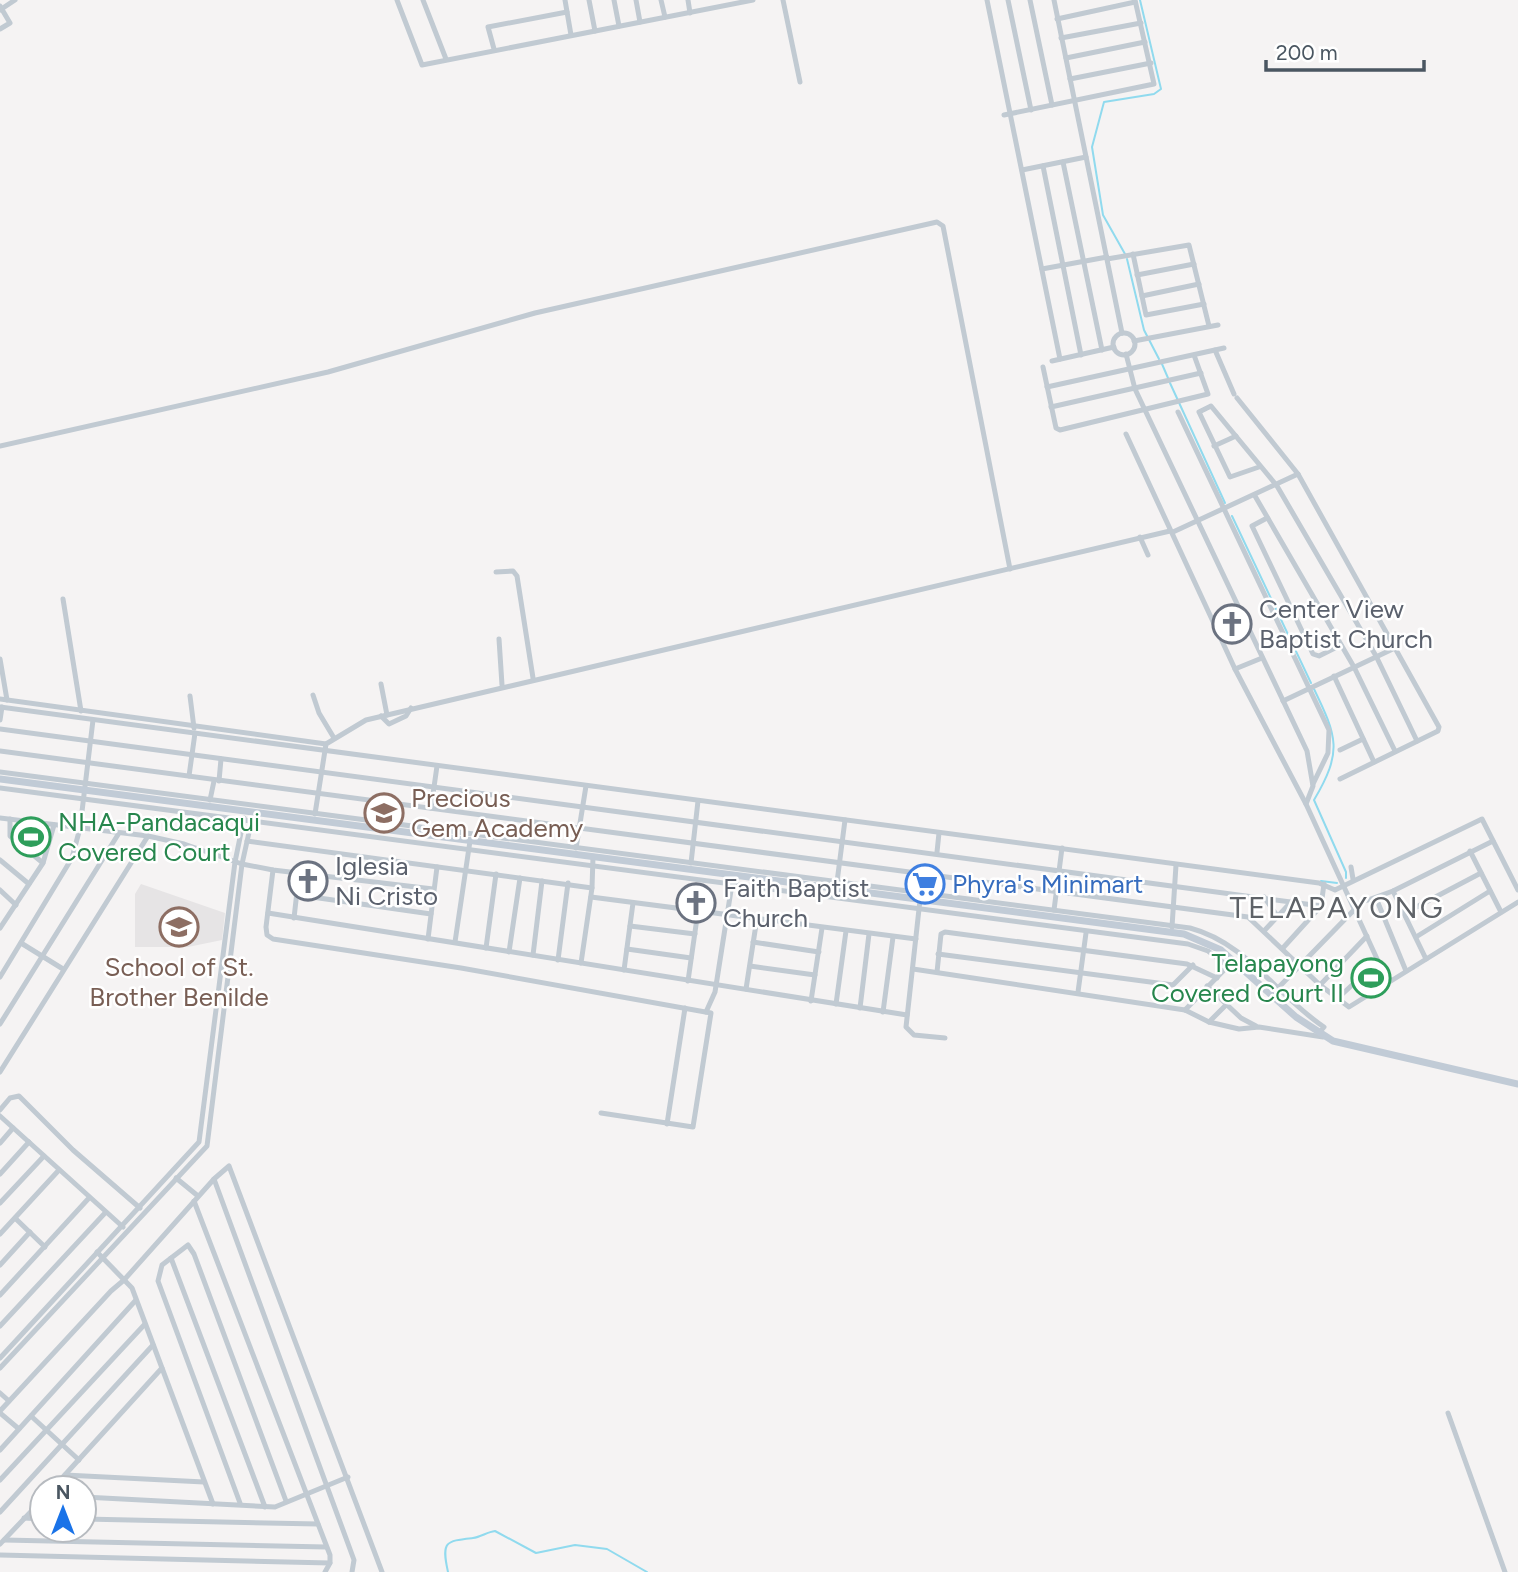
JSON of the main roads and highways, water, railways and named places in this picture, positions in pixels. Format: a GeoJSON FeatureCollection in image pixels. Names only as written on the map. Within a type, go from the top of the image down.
{"type":"FeatureCollection","features":[{"type":"Feature","properties":{"kind":"waterway"},"geometry":{"type":"LineString","coordinates":[[1125,254],[1103,215],[1092,147],[1104,102],[1154,94],[1161,89],[1140,0]]}},
{"type":"Feature","properties":{"kind":"waterway"},"geometry":{"type":"LineString","coordinates":[[1127,259],[1144,330],[1159,359]]}},
{"type":"Feature","properties":{"kind":"waterway"},"geometry":{"type":"LineString","coordinates":[[1162,364],[1168,378]]}},
{"type":"Feature","properties":{"kind":"waterway"},"geometry":{"type":"LineString","coordinates":[[1170,383],[1225,503]]}},
{"type":"Feature","properties":{"kind":"waterway"},"geometry":{"type":"LineString","coordinates":[[1232,516],[1311,683]]}},
{"type":"Feature","properties":{"kind":"waterway"},"geometry":{"type":"LineString","coordinates":[[1314,689],[1328,720],[1334,744],[1329,769],[1314,800],[1346,872],[1346,878]]}},
{"type":"Feature","properties":{"kind":"waterway"},"geometry":{"type":"LineString","coordinates":[[1321,881],[1337,883]]}},
{"type":"Feature","properties":{"kind":"waterway"},"geometry":{"type":"LineString","coordinates":[[448,1572],[445,1554],[451,1542],[495,1531],[536,1553],[575,1545],[607,1549],[647,1572]]}},
{"type":"Feature","properties":{"kind":"place","name":"Center View Baptist Church"},"geometry":{"type":"Point","coordinates":[1232,624]}},
{"type":"Feature","properties":{"kind":"place","name":"Precious Gem Academy"},"geometry":{"type":"Point","coordinates":[384,813]}},
{"type":"Feature","properties":{"kind":"place","name":"NHA-Pandacaqui Covered Court"},"geometry":{"type":"Point","coordinates":[31,837]}},
{"type":"Feature","properties":{"kind":"place","name":"Iglesia Ni Cristo"},"geometry":{"type":"Point","coordinates":[308,881]}},
{"type":"Feature","properties":{"kind":"place","name":"Phyra's Minimart"},"geometry":{"type":"Point","coordinates":[925,884]}},
{"type":"Feature","properties":{"kind":"place","name":"Faith Baptist Church"},"geometry":{"type":"Point","coordinates":[696,903]}},
{"type":"Feature","properties":{"kind":"place","name":"School of St. Brother Benilde"},"geometry":{"type":"Point","coordinates":[179,927]}},
{"type":"Feature","properties":{"kind":"place","name":"Telapayong Covered Court II"},"geometry":{"type":"Point","coordinates":[1371,978]}},
{"type":"Feature","properties":{"kind":"district","name":"TELAPAYONG"},"geometry":{"type":"Point","coordinates":[1337,907]}}]}
